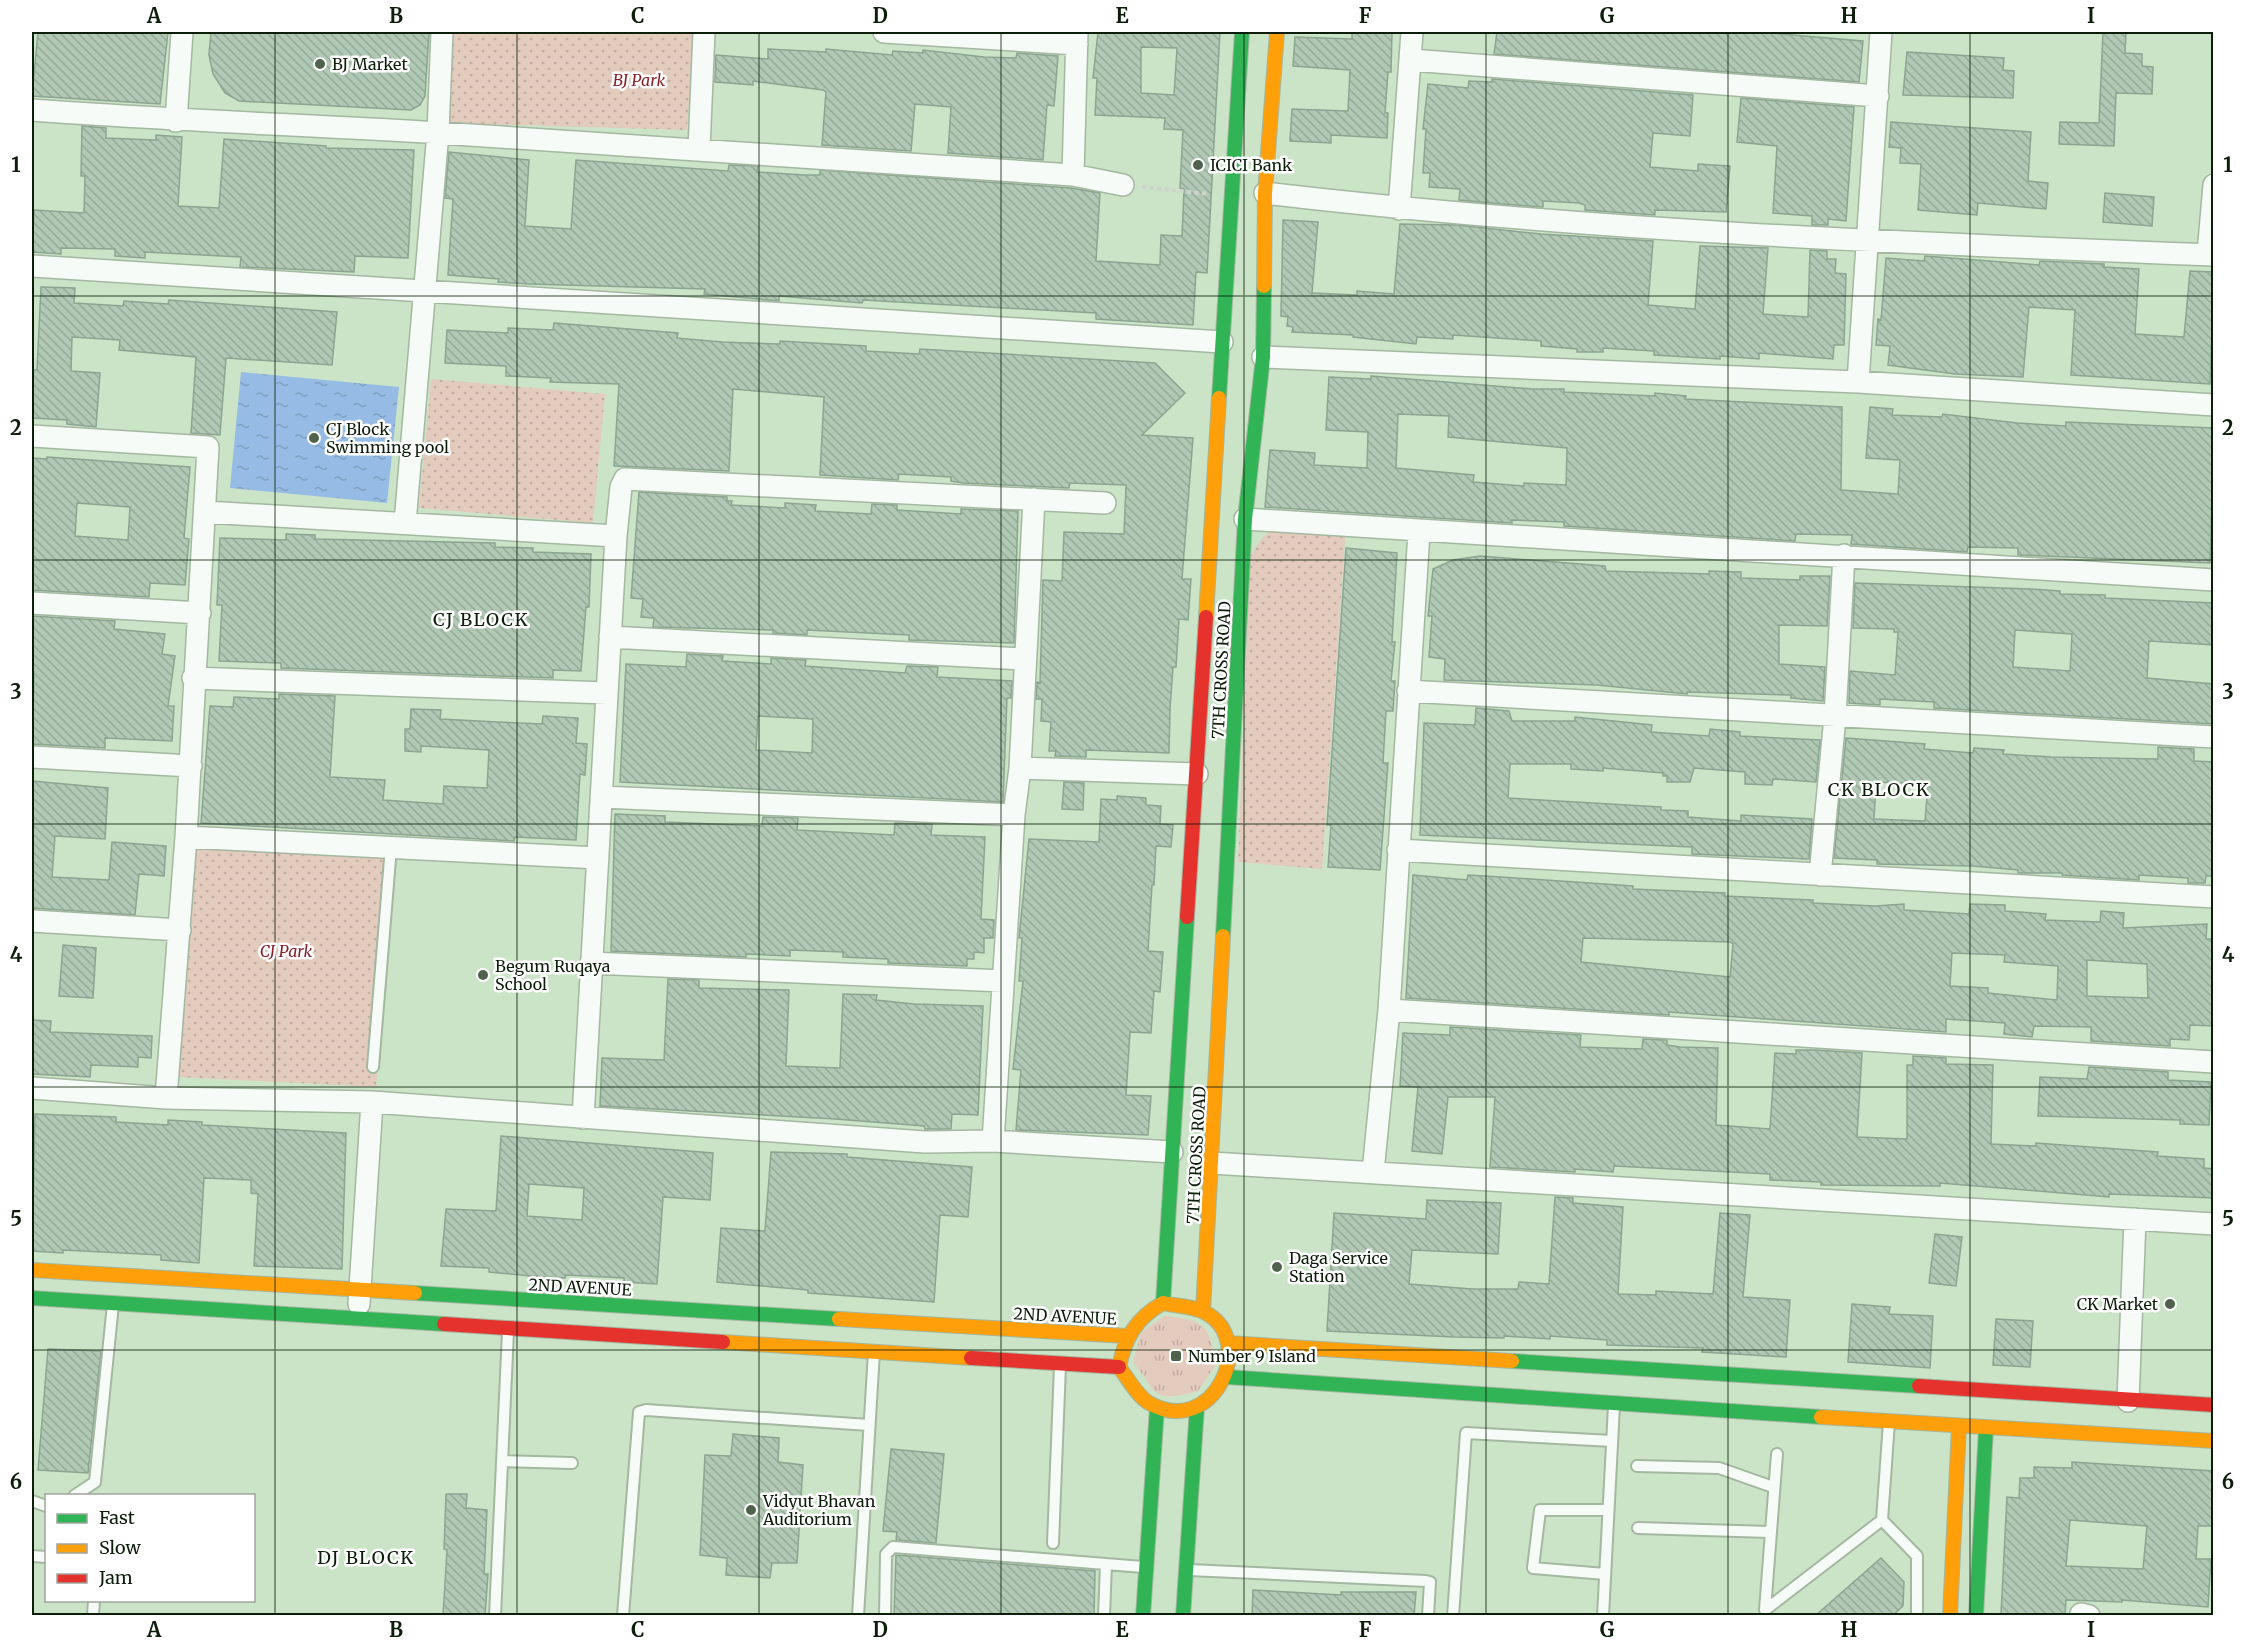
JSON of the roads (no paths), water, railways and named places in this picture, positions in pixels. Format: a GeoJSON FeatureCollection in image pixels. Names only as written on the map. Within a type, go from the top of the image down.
{"type":"FeatureCollection","features":[{"type":"Feature","properties":{"kind":"street"},"geometry":{"type":"LineString","coordinates":[[176,121],[183,32]]}},
{"type":"Feature","properties":{"kind":"street"},"geometry":{"type":"LineString","coordinates":[[405,523],[438,132],[442,32]]}},
{"type":"Feature","properties":{"kind":"street"},"geometry":{"type":"LineString","coordinates":[[699,149],[704,32]]}},
{"type":"Feature","properties":{"kind":"street"},"geometry":{"type":"LineString","coordinates":[[884,32],[1077,38],[1073,175]]}},
{"type":"Feature","properties":{"kind":"street","name":"7TH CROSS ROAD"},"geometry":{"type":"LineString","coordinates":[[1203,1311],[1245,519],[1246,420],[1263,357],[1265,193],[1255,93],[1242,32]]}},
{"type":"Feature","properties":{"kind":"street","name":"7TH CROSS ROAD"},"geometry":{"type":"LineString","coordinates":[[1163,1303],[1232,196],[1255,93],[1277,32]]}},
{"type":"Feature","properties":{"kind":"street"},"geometry":{"type":"LineString","coordinates":[[1399,209],[1412,32]]}},
{"type":"Feature","properties":{"kind":"street"},"geometry":{"type":"LineString","coordinates":[[1858,382],[1881,32]]}},
{"type":"Feature","properties":{"kind":"street"},"geometry":{"type":"LineString","coordinates":[[1411,60],[1878,96]]}},
{"type":"Feature","properties":{"kind":"street"},"geometry":{"type":"LineString","coordinates":[[32,110],[176,121],[438,132],[699,149],[1073,175],[1124,185]]}},
{"type":"Feature","properties":{"kind":"street"},"geometry":{"type":"LineString","coordinates":[[1265,193],[1399,209],[1867,242],[2211,255],[2214,186]]}},
{"type":"Feature","properties":{"kind":"street"},"geometry":{"type":"LineString","coordinates":[[32,266],[1222,342]]}},
{"type":"Feature","properties":{"kind":"street"},"geometry":{"type":"LineString","coordinates":[[1263,357],[1858,382],[2214,405]]}},
{"type":"Feature","properties":{"kind":"street"},"geometry":{"type":"LineString","coordinates":[[1218,418],[1246,420]]}},
{"type":"Feature","properties":{"kind":"street"},"geometry":{"type":"LineString","coordinates":[[32,436],[208,447],[191,766],[166,1098]]}},
{"type":"Feature","properties":{"kind":"street"},"geometry":{"type":"LineString","coordinates":[[583,1118],[615,536],[621,487],[625,479],[1104,503]]}},
{"type":"Feature","properties":{"kind":"street"},"geometry":{"type":"LineString","coordinates":[[993,1141],[1014,815],[1020,768],[1034,499]]}},
{"type":"Feature","properties":{"kind":"street"},"geometry":{"type":"LineString","coordinates":[[206,512],[615,536]]}},
{"type":"Feature","properties":{"kind":"street"},"geometry":{"type":"LineString","coordinates":[[1245,519],[1419,532],[1845,555],[2214,579]]}},
{"type":"Feature","properties":{"kind":"street"},"geometry":{"type":"LineString","coordinates":[[1373,1172],[1389,1010],[1419,532]]}},
{"type":"Feature","properties":{"kind":"street"},"geometry":{"type":"LineString","coordinates":[[1820,875],[1845,555]]}},
{"type":"Feature","properties":{"kind":"street"},"geometry":{"type":"LineString","coordinates":[[32,603],[200,613]]}},
{"type":"Feature","properties":{"kind":"street"},"geometry":{"type":"LineString","coordinates":[[610,637],[1024,659]]}},
{"type":"Feature","properties":{"kind":"street"},"geometry":{"type":"LineString","coordinates":[[194,678],[607,693]]}},
{"type":"Feature","properties":{"kind":"street"},"geometry":{"type":"LineString","coordinates":[[1408,691],[2214,737]]}},
{"type":"Feature","properties":{"kind":"street"},"geometry":{"type":"LineString","coordinates":[[32,757],[191,766]]}},
{"type":"Feature","properties":{"kind":"street"},"geometry":{"type":"LineString","coordinates":[[1020,768],[1197,774]]}},
{"type":"Feature","properties":{"kind":"street"},"geometry":{"type":"LineString","coordinates":[[601,797],[1014,815]]}},
{"type":"Feature","properties":{"kind":"street"},"geometry":{"type":"LineString","coordinates":[[186,837],[597,858]]}},
{"type":"Feature","properties":{"kind":"street"},"geometry":{"type":"LineString","coordinates":[[1398,850],[2214,897]]}},
{"type":"Feature","properties":{"kind":"street"},"geometry":{"type":"LineString","coordinates":[[32,921],[180,930]]}},
{"type":"Feature","properties":{"kind":"street"},"geometry":{"type":"LineString","coordinates":[[591,963],[1004,981]]}},
{"type":"Feature","properties":{"kind":"street"},"geometry":{"type":"LineString","coordinates":[[1389,1010],[2214,1062]]}},
{"type":"Feature","properties":{"kind":"street"},"geometry":{"type":"LineString","coordinates":[[32,1088],[166,1098],[372,1102],[926,1142],[993,1141],[1172,1152]]}},
{"type":"Feature","properties":{"kind":"street"},"geometry":{"type":"LineString","coordinates":[[358,1320],[372,1102]]}},
{"type":"Feature","properties":{"kind":"street"},"geometry":{"type":"LineString","coordinates":[[1212,1163],[2214,1224]]}},
{"type":"Feature","properties":{"kind":"street"},"geometry":{"type":"LineString","coordinates":[[2128,1401],[2135,1219]]}},
{"type":"Feature","properties":{"kind":"street","name":"2ND AVENUE"},"geometry":{"type":"LineString","coordinates":[[32,1270],[1126,1336]]}},
{"type":"Feature","properties":{"kind":"street"},"geometry":{"type":"LineString","coordinates":[[32,1298],[1119,1367]]}},
{"type":"Feature","properties":{"kind":"street"},"geometry":{"type":"LineString","coordinates":[[1163,1303],[1188,1304],[1203,1311],[1221,1326],[1228,1343],[1230,1362],[1227,1377],[1217,1393],[1197,1407],[1184,1411],[1156,1408],[1144,1402],[1131,1388],[1119,1367],[1126,1336],[1136,1320],[1163,1303]]}},
{"type":"Feature","properties":{"kind":"street"},"geometry":{"type":"LineString","coordinates":[[1228,1343],[2214,1405]]}},
{"type":"Feature","properties":{"kind":"street"},"geometry":{"type":"LineString","coordinates":[[1227,1377],[1614,1405],[2214,1441]]}},
{"type":"Feature","properties":{"kind":"street"},"geometry":{"type":"LineString","coordinates":[[1183,1616],[1197,1407]]}},
{"type":"Feature","properties":{"kind":"street"},"geometry":{"type":"LineString","coordinates":[[1143,1616],[1156,1408]]}},
{"type":"Feature","properties":{"kind":"street"},"geometry":{"type":"LineString","coordinates":[[1950,1616],[1959,1426]]}},
{"type":"Feature","properties":{"kind":"street"},"geometry":{"type":"LineString","coordinates":[[1976,1616],[1986,1428]]}},
{"type":"Feature","properties":{"kind":"lane"},"geometry":{"type":"LineString","coordinates":[[373,1067],[391,847]]}},
{"type":"Feature","properties":{"kind":"lane"},"geometry":{"type":"LineString","coordinates":[[77,1494],[95,1482],[112,1304]]}},
{"type":"Feature","properties":{"kind":"lane"},"geometry":{"type":"LineString","coordinates":[[495,1616],[508,1329]]}},
{"type":"Feature","properties":{"kind":"lane"},"geometry":{"type":"LineString","coordinates":[[858,1616],[874,1352]]}},
{"type":"Feature","properties":{"kind":"lane"},"geometry":{"type":"LineString","coordinates":[[1053,1544],[1060,1363]]}},
{"type":"Feature","properties":{"kind":"lane"},"geometry":{"type":"LineString","coordinates":[[1602,1616],[1614,1405]]}},
{"type":"Feature","properties":{"kind":"lane"},"geometry":{"type":"LineString","coordinates":[[623,1616],[639,1412],[646,1410],[869,1425]]}},
{"type":"Feature","properties":{"kind":"lane"},"geometry":{"type":"LineString","coordinates":[[1763,1613],[1882,1520],[1889,1422]]}},
{"type":"Feature","properties":{"kind":"lane"},"geometry":{"type":"LineString","coordinates":[[1453,1616],[1466,1433],[1612,1442]]}},
{"type":"Feature","properties":{"kind":"lane"},"geometry":{"type":"LineString","coordinates":[[1763,1613],[1777,1454]]}},
{"type":"Feature","properties":{"kind":"lane"},"geometry":{"type":"LineString","coordinates":[[502,1461],[572,1463]]}},
{"type":"Feature","properties":{"kind":"lane"},"geometry":{"type":"LineString","coordinates":[[1637,1466],[1719,1468],[1773,1487]]}},
{"type":"Feature","properties":{"kind":"lane"},"geometry":{"type":"LineString","coordinates":[[1605,1574],[1533,1568],[1540,1510],[1608,1510]]}},
{"type":"Feature","properties":{"kind":"lane"},"geometry":{"type":"LineString","coordinates":[[1882,1520],[1917,1556],[1917,1616]]}},
{"type":"Feature","properties":{"kind":"lane"},"geometry":{"type":"LineString","coordinates":[[1638,1528],[1770,1532]]}},
{"type":"Feature","properties":{"kind":"lane"},"geometry":{"type":"LineString","coordinates":[[885,1616],[886,1554],[893,1547],[1146,1567]]}},
{"type":"Feature","properties":{"kind":"lane"},"geometry":{"type":"LineString","coordinates":[[1104,1616],[1106,1564]]}},
{"type":"Feature","properties":{"kind":"lane"},"geometry":{"type":"LineString","coordinates":[[1186,1570],[1426,1581],[1430,1582],[1428,1616]]}},
{"type":"Feature","properties":{"kind":"water","name":"CJ Block Swimming pool"},"geometry":{"type":"Polygon","coordinates":[[[241,372],[399,387],[387,503],[230,488],[241,372]]]}},
{"type":"Feature","properties":{"kind":"place","name":"BJ Market"},"geometry":{"type":"Point","coordinates":[320,64]}},
{"type":"Feature","properties":{"kind":"place","name":"ICICI Bank"},"geometry":{"type":"Point","coordinates":[1198,165]}},
{"type":"Feature","properties":{"kind":"place","name":"CJ Block Swimming pool"},"geometry":{"type":"Point","coordinates":[314,438]}},
{"type":"Feature","properties":{"kind":"place","name":"Begum Ruqaya School"},"geometry":{"type":"Point","coordinates":[483,975]}},
{"type":"Feature","properties":{"kind":"place","name":"Daga Service Station"},"geometry":{"type":"Point","coordinates":[1277,1267]}},
{"type":"Feature","properties":{"kind":"place","name":"CK Market"},"geometry":{"type":"Point","coordinates":[2170,1304]}},
{"type":"Feature","properties":{"kind":"place","name":"Number 9 Island"},"geometry":{"type":"Point","coordinates":[1176,1356]}},
{"type":"Feature","properties":{"kind":"place","name":"Vidyut Bhavan Auditorium"},"geometry":{"type":"Point","coordinates":[751,1510]}},
{"type":"Feature","properties":{"kind":"district","name":"CJ BLOCK"},"geometry":{"type":"Point","coordinates":[481,619]}},
{"type":"Feature","properties":{"kind":"district","name":"CK BLOCK"},"geometry":{"type":"Point","coordinates":[1879,789]}},
{"type":"Feature","properties":{"kind":"district","name":"DJ BLOCK"},"geometry":{"type":"Point","coordinates":[366,1557]}},
{"type":"Feature","properties":{"kind":"park label","name":"BJ Park"},"geometry":{"type":"Point","coordinates":[639,80]}},
{"type":"Feature","properties":{"kind":"park label","name":"CJ Park"},"geometry":{"type":"Point","coordinates":[286,951]}}]}
